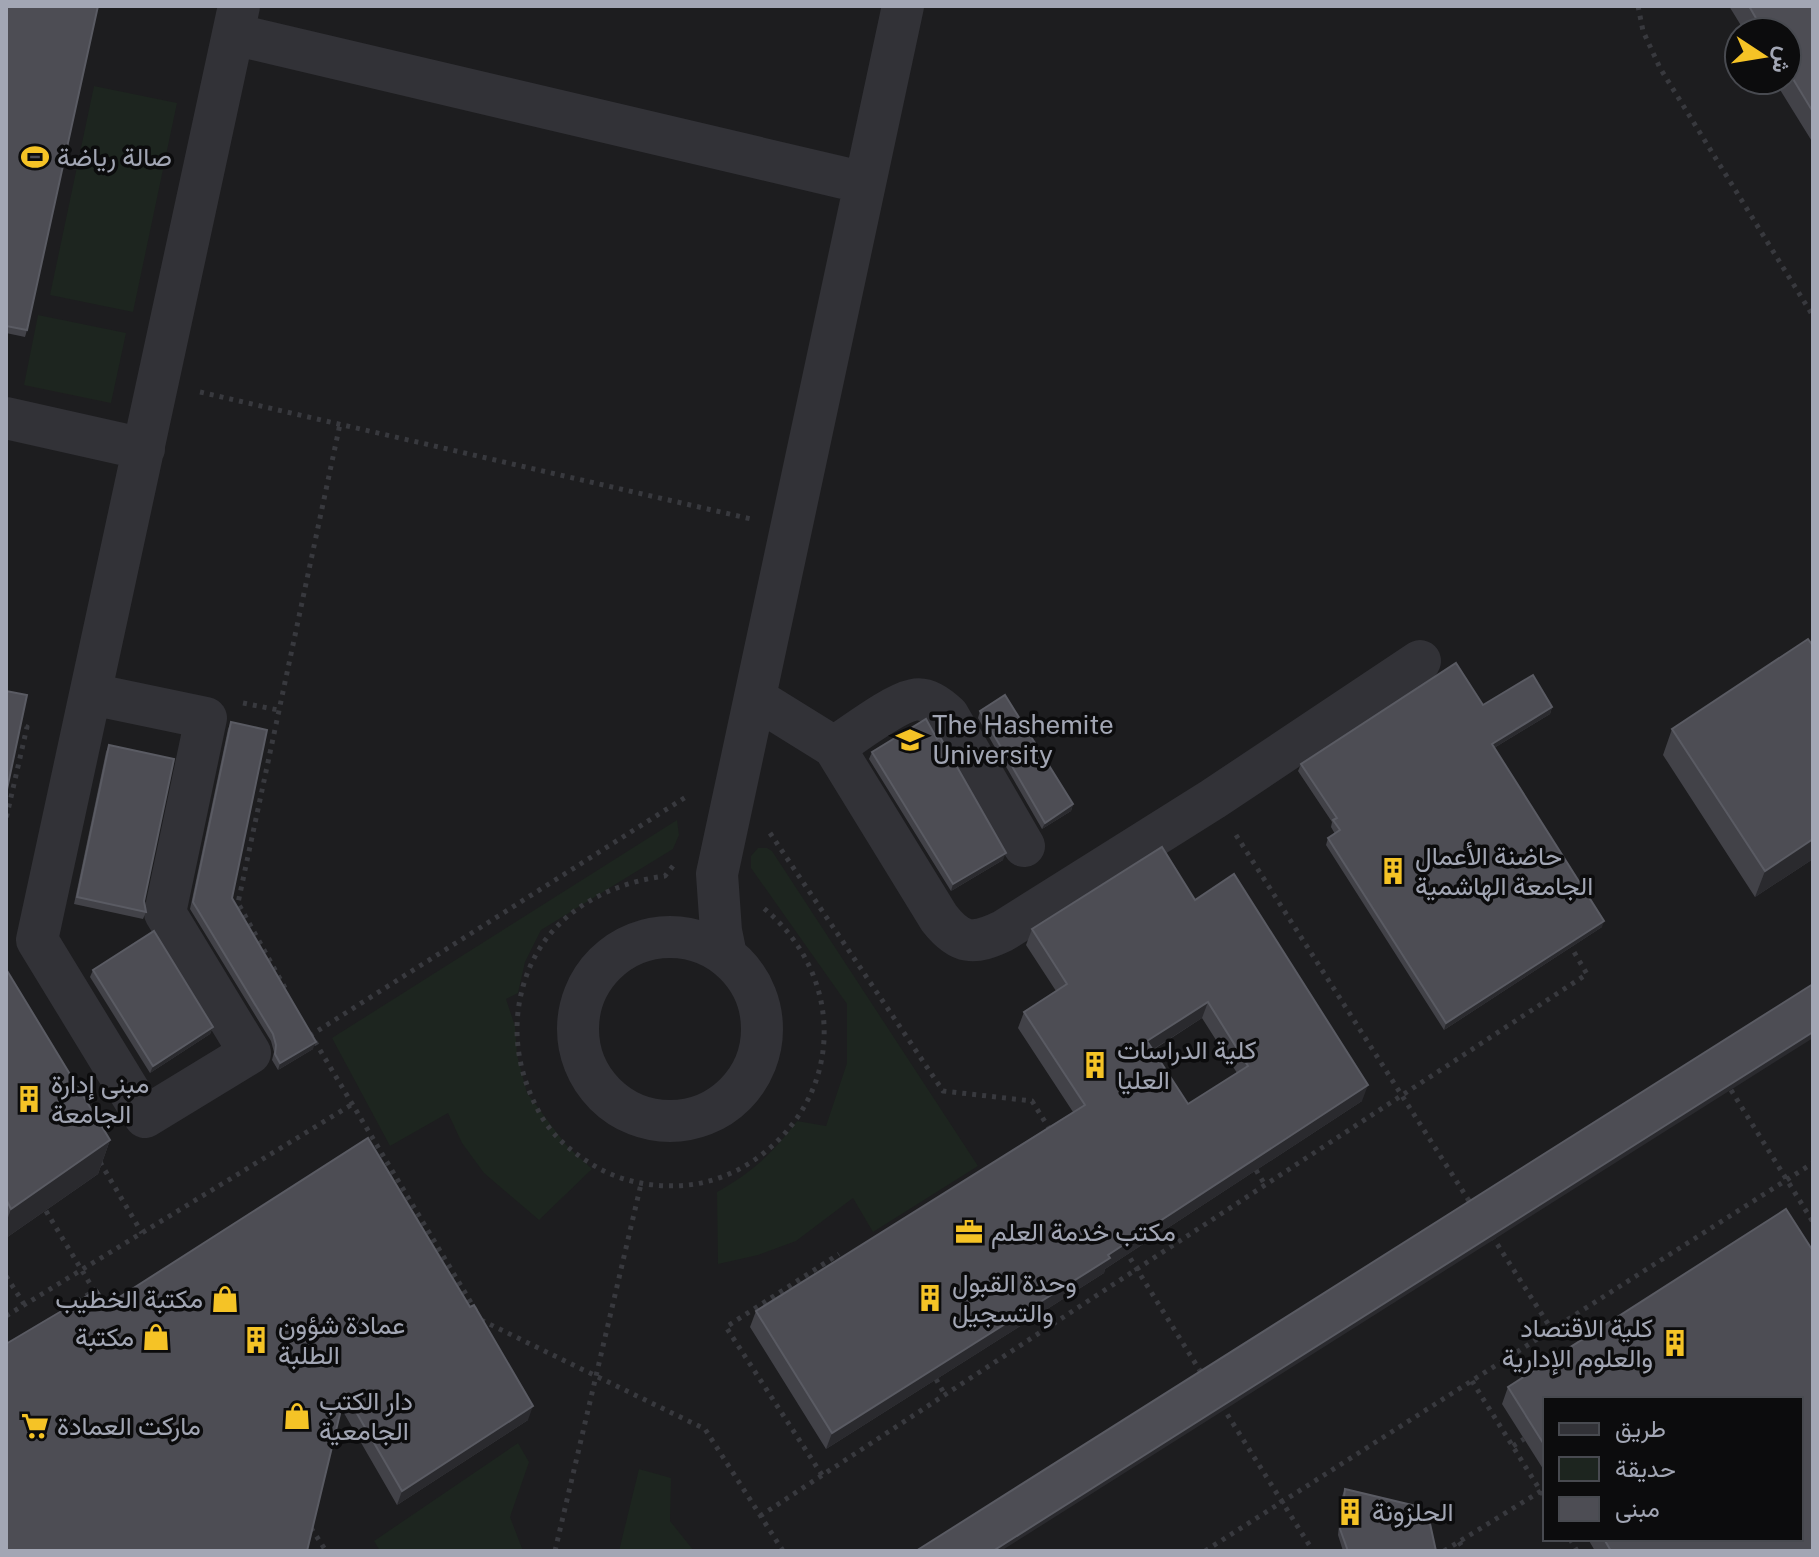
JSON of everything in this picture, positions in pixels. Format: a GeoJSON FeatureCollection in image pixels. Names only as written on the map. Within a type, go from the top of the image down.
{"type":"FeatureCollection","features":[{"type":"Feature","properties":{"kind":"lane"},"geometry":{"type":"LineString","coordinates":[[726,955],[717,874],[903,6]]}},
{"type":"Feature","properties":{"kind":"lane"},"geometry":{"type":"LineString","coordinates":[[91,694],[206,718],[165,913],[250,1053],[145,1117],[37,940],[236,20],[865,183]]}},
{"type":"Feature","properties":{"kind":"lane"},"geometry":{"type":"LineString","coordinates":[[6,418],[144,449]]}},
{"type":"Feature","properties":{"kind":"lane"},"geometry":{"type":"LineString","coordinates":[[755,698],[834,747],[939,918],[951,933],[967,941],[985,940],[1213,799],[1420,661]]}},
{"type":"Feature","properties":{"kind":"lane"},"geometry":{"type":"LineString","coordinates":[[834,747],[901,704],[915,699],[938,706],[948,715],[1024,846]]}},
{"type":"Feature","properties":{"kind":"lane"},"geometry":{"type":"LineString","coordinates":[[666,937],[689,915],[717,874]]}},
{"type":"Feature","properties":{"kind":"lane"},"geometry":{"type":"LineString","coordinates":[[666,937],[687,938],[708,944],[726,955],[745,974],[758,999],[762,1025],[759,1052],[749,1077],[731,1098],[709,1113],[683,1120],[656,1120],[631,1112],[608,1098],[591,1076],[581,1051],[578,1025],[584,998],[596,974],[615,955],[639,942],[666,937]]}},
{"type":"Feature","properties":{"kind":"path"},"geometry":{"type":"LineString","coordinates":[[1638,6],[1643,31],[1660,68],[1813,316]]}},
{"type":"Feature","properties":{"kind":"path"},"geometry":{"type":"LineString","coordinates":[[190,389],[791,528]]}},
{"type":"Feature","properties":{"kind":"path"},"geometry":{"type":"LineString","coordinates":[[289,995],[238,903],[340,424]]}},
{"type":"Feature","properties":{"kind":"path"},"geometry":{"type":"LineString","coordinates":[[233,701],[278,710]]}},
{"type":"Feature","properties":{"kind":"path"},"geometry":{"type":"LineString","coordinates":[[6,722],[27,727],[6,819]]}},
{"type":"Feature","properties":{"kind":"path"},"geometry":{"type":"LineString","coordinates":[[311,1035],[697,790],[695,803]]}},
{"type":"Feature","properties":{"kind":"path"},"geometry":{"type":"LineString","coordinates":[[1213,799],[1475,1210]]}},
{"type":"Feature","properties":{"kind":"path"},"geometry":{"type":"LineString","coordinates":[[764,823],[943,1091],[1032,1101],[1056,1140]]}},
{"type":"Feature","properties":{"kind":"path"},"geometry":{"type":"LineString","coordinates":[[675,864],[665,876],[635,880],[607,890],[580,905],[558,925],[539,949],[526,975],[518,1004],[516,1034],[519,1064],[529,1093],[543,1119],[562,1142],[585,1161],[612,1175],[641,1184],[671,1186],[700,1183],[729,1175],[779,1141],[798,1118],[813,1092],[822,1063],[825,1032],[822,1001],[798,943],[778,920],[753,900]]}},
{"type":"Feature","properties":{"kind":"path"},"geometry":{"type":"LineString","coordinates":[[760,1516],[1587,974],[1571,947]]}},
{"type":"Feature","properties":{"kind":"path"},"geometry":{"type":"LineString","coordinates":[[303,1022],[482,1322],[705,1429],[783,1551]]}},
{"type":"Feature","properties":{"kind":"path"},"geometry":{"type":"LineString","coordinates":[[1731,1090],[1813,1222]]}},
{"type":"Feature","properties":{"kind":"path"},"geometry":{"type":"LineString","coordinates":[[6,1316],[351,1105]]}},
{"type":"Feature","properties":{"kind":"path"},"geometry":{"type":"LineString","coordinates":[[94,1153],[142,1233]]}},
{"type":"Feature","properties":{"kind":"path"},"geometry":{"type":"LineString","coordinates":[[1205,1551],[1813,1163]]}},
{"type":"Feature","properties":{"kind":"path"},"geometry":{"type":"LineString","coordinates":[[1256,1170],[1265,1185]]}},
{"type":"Feature","properties":{"kind":"path"},"geometry":{"type":"LineString","coordinates":[[555,1551],[641,1184]]}},
{"type":"Feature","properties":{"kind":"path"},"geometry":{"type":"LineString","coordinates":[[46,1211],[102,1302]]}},
{"type":"Feature","properties":{"kind":"path"},"geometry":{"type":"LineString","coordinates":[[1492,1236],[1552,1330]]}},
{"type":"Feature","properties":{"kind":"path"},"geometry":{"type":"LineString","coordinates":[[1121,1243],[1206,1380]]}},
{"type":"Feature","properties":{"kind":"path"},"geometry":{"type":"LineString","coordinates":[[822,1475],[726,1327],[839,1254]]}},
{"type":"Feature","properties":{"kind":"path"},"geometry":{"type":"LineString","coordinates":[[6,1276],[24,1304]]}},
{"type":"Feature","properties":{"kind":"path"},"geometry":{"type":"LineString","coordinates":[[69,1318],[64,1309],[94,1291]]}},
{"type":"Feature","properties":{"kind":"path"},"geometry":{"type":"LineString","coordinates":[[456,1301],[466,1295]]}},
{"type":"Feature","properties":{"kind":"path"},"geometry":{"type":"LineString","coordinates":[[936,1379],[945,1395]]}},
{"type":"Feature","properties":{"kind":"path"},"geometry":{"type":"LineString","coordinates":[[1472,1381],[1543,1494]]}},
{"type":"Feature","properties":{"kind":"path"},"geometry":{"type":"LineString","coordinates":[[1221,1405],[1313,1551]]}},
{"type":"Feature","properties":{"kind":"path"},"geometry":{"type":"LineString","coordinates":[[1513,1446],[1524,1439]]}},
{"type":"Feature","properties":{"kind":"path"},"geometry":{"type":"LineString","coordinates":[[1444,1551],[1541,1491]]}},
{"type":"Feature","properties":{"kind":"path"},"geometry":{"type":"LineString","coordinates":[[311,1528],[326,1551]]}},
{"type":"Feature","properties":{"kind":"path"},"geometry":{"type":"LineString","coordinates":[[1459,1542],[1465,1551]]}},
{"type":"Feature","properties":{"kind":"shaded area","name":"The Hashemite University"},"geometry":{"type":"Polygon","coordinates":[[[6,6],[1813,6],[1813,1551],[6,1551],[6,6]]]}},
{"type":"Feature","properties":{"kind":"green space"},"geometry":{"type":"Polygon","coordinates":[[[94,86],[177,103],[133,312],[50,295],[94,86]]]}},
{"type":"Feature","properties":{"kind":"green space"},"geometry":{"type":"Polygon","coordinates":[[[38,315],[126,333],[111,403],[24,385],[38,315]]]}},
{"type":"Feature","properties":{"kind":"green space"},"geometry":{"type":"Polygon","coordinates":[[[677,820],[679,835],[673,849],[541,930],[525,962],[518,993],[506,999],[515,1026],[517,1055],[527,1093],[567,1146],[592,1169],[539,1220],[484,1173],[462,1143],[448,1113],[390,1146],[332,1038],[677,820]]]}},
{"type":"Feature","properties":{"kind":"green space"},"geometry":{"type":"Polygon","coordinates":[[[758,848],[772,851],[978,1166],[873,1232],[853,1198],[796,1241],[758,1255],[718,1264],[717,1192],[761,1161],[797,1121],[826,1126],[847,1063],[847,1004],[751,868],[751,856],[758,848]]]}},
{"type":"Feature","properties":{"kind":"green space"},"geometry":{"type":"Polygon","coordinates":[[[518,1443],[529,1462],[510,1517],[523,1551],[380,1551],[374,1541],[518,1443]]]}},
{"type":"Feature","properties":{"kind":"green space"},"geometry":{"type":"Polygon","coordinates":[[[639,1469],[671,1478],[670,1521],[694,1551],[619,1551],[639,1469]]]}},
{"type":"Feature","properties":{"kind":"building","name":"صالة رياضة"},"geometry":{"type":"Polygon","coordinates":[[[6,6],[98,6],[27,330],[6,326],[6,6]]]}},
{"type":"Feature","properties":{"kind":"building"},"geometry":{"type":"Polygon","coordinates":[[[1749,6],[1813,6],[1813,112],[1803,95],[1803,16],[1755,16],[1749,6]]]}},
{"type":"Feature","properties":{"kind":"building"},"geometry":{"type":"Polygon","coordinates":[[[1808,639],[1813,646],[1813,839],[1765,871],[1672,729],[1808,639]]]}},
{"type":"Feature","properties":{"kind":"building","name":"حاضنة الأعمال الجامعة الهاشمية"},"geometry":{"type":"Polygon","coordinates":[[[1456,663],[1483,705],[1533,675],[1552,707],[1492,744],[1604,921],[1446,1023],[1328,838],[1340,830],[1333,820],[1337,818],[1301,764],[1456,663]]]}},
{"type":"Feature","properties":{"kind":"building"},"geometry":{"type":"Polygon","coordinates":[[[6,691],[27,695],[6,794],[6,691]]]}},
{"type":"Feature","properties":{"kind":"building"},"geometry":{"type":"Polygon","coordinates":[[[1005,695],[1073,804],[1045,823],[980,711],[1005,695]]]}},
{"type":"Feature","properties":{"kind":"building"},"geometry":{"type":"Polygon","coordinates":[[[926,719],[937,739],[940,737],[1006,853],[953,884],[872,752],[926,719]]]}},
{"type":"Feature","properties":{"kind":"building"},"geometry":{"type":"Polygon","coordinates":[[[231,722],[267,730],[232,898],[316,1042],[280,1063],[275,1054],[273,1034],[193,902],[231,722]]]}},
{"type":"Feature","properties":{"kind":"building"},"geometry":{"type":"Polygon","coordinates":[[[109,745],[174,759],[144,901],[146,912],[77,897],[109,745]]]}},
{"type":"Feature","properties":{"kind":"building"},"geometry":{"type":"Polygon","coordinates":[[[1162,847],[1195,900],[1234,874],[1368,1085],[1108,1255],[1110,1258],[832,1433],[756,1311],[1085,1105],[1024,1012],[1067,984],[1032,929],[1162,847]],[[1208,1002],[1147,1041],[1188,1104],[1248,1066],[1208,1002]]]}},
{"type":"Feature","properties":{"kind":"building"},"geometry":{"type":"Polygon","coordinates":[[[154,931],[213,1027],[153,1066],[93,970],[154,931]]]}},
{"type":"Feature","properties":{"kind":"building","name":"مبنى إدارة الجامعة"},"geometry":{"type":"Polygon","coordinates":[[[6,969],[110,1140],[11,1209],[6,1199],[6,969]]]}},
{"type":"Feature","properties":{"kind":"building"},"geometry":{"type":"Polygon","coordinates":[[[1813,984],[1813,1032],[993,1551],[916,1551],[1813,984]]]}},
{"type":"Feature","properties":{"kind":"building","name":"عمادة شؤون الطلبة"},"geometry":{"type":"Polygon","coordinates":[[[368,1138],[470,1307],[474,1305],[533,1406],[402,1491],[345,1393],[307,1551],[6,1551],[6,1344],[97,1290],[107,1305],[368,1138]]]}},
{"type":"Feature","properties":{"kind":"building","name":"كلية الاقتصاد والعلوم الإدارية"},"geometry":{"type":"Polygon","coordinates":[[[1786,1209],[1813,1251],[1813,1551],[1611,1551],[1605,1541],[1803,1541],[1803,1397],[1543,1397],[1543,1443],[1508,1387],[1786,1209]]]}},
{"type":"Feature","properties":{"kind":"building"},"geometry":{"type":"Polygon","coordinates":[[[1345,1489],[1416,1506],[1429,1519],[1436,1551],[1348,1551],[1340,1529],[1345,1489]]]}},
{"type":"Feature","properties":{"kind":"place","name":"صالة رياضة"},"geometry":{"type":"Point","coordinates":[35,157]}},
{"type":"Feature","properties":{"kind":"place","name":"The Hashemite University"},"geometry":{"type":"Point","coordinates":[910,740]}},
{"type":"Feature","properties":{"kind":"place","name":"حاضنة الأعمال الجامعة الهاشمية"},"geometry":{"type":"Point","coordinates":[1393,871]}},
{"type":"Feature","properties":{"kind":"place","name":"كلية الدراسات العليا"},"geometry":{"type":"Point","coordinates":[1095,1065]}},
{"type":"Feature","properties":{"kind":"place","name":"مبنى إدارة الجامعة"},"geometry":{"type":"Point","coordinates":[29,1099]}},
{"type":"Feature","properties":{"kind":"place","name":"مكتب خدمة العلم"},"geometry":{"type":"Point","coordinates":[969,1232]}},
{"type":"Feature","properties":{"kind":"place","name":"وحدة القبول والتسجيل"},"geometry":{"type":"Point","coordinates":[930,1298]}},
{"type":"Feature","properties":{"kind":"place","name":"مكتبة الخطيب"},"geometry":{"type":"Point","coordinates":[225,1299]}},
{"type":"Feature","properties":{"kind":"place","name":"مكتبة"},"geometry":{"type":"Point","coordinates":[156,1337]}},
{"type":"Feature","properties":{"kind":"place","name":"عمادة شؤون الطلبة"},"geometry":{"type":"Point","coordinates":[256,1340]}},
{"type":"Feature","properties":{"kind":"place","name":"كلية الاقتصاد والعلوم الإدارية"},"geometry":{"type":"Point","coordinates":[1675,1343]}},
{"type":"Feature","properties":{"kind":"place","name":"دار الكتب الجامعية"},"geometry":{"type":"Point","coordinates":[297,1416]}},
{"type":"Feature","properties":{"kind":"place","name":"ماركت العمادة"},"geometry":{"type":"Point","coordinates":[35,1426]}},
{"type":"Feature","properties":{"kind":"place","name":"الحلزونة"},"geometry":{"type":"Point","coordinates":[1350,1512]}}]}
